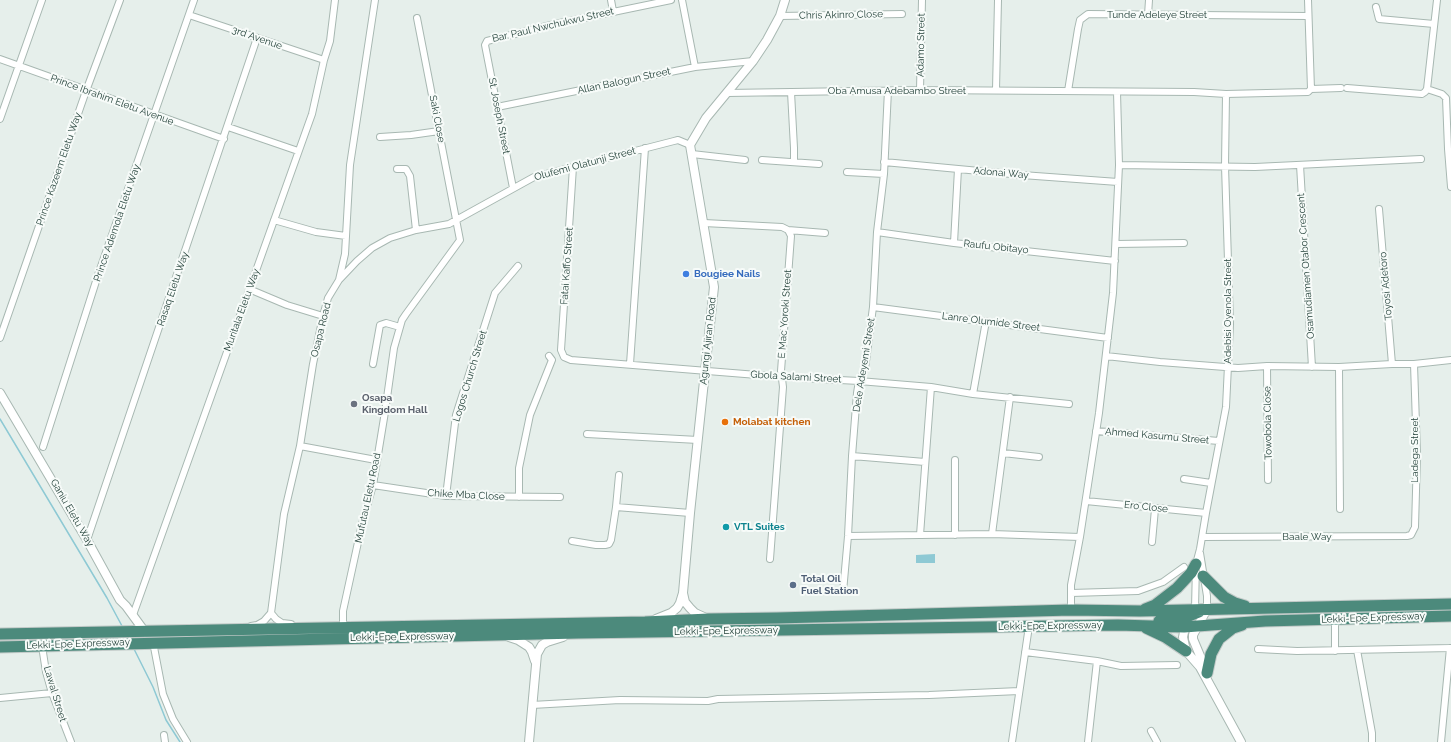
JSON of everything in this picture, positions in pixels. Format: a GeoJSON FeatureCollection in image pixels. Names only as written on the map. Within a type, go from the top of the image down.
{"type":"FeatureCollection","features":[{"type":"Feature","properties":{"kind":"highway"},"geometry":{"type":"LineString","coordinates":[[1140,611],[1155,605],[1177,588],[1191,573],[1196,564]]}},
{"type":"Feature","properties":{"kind":"highway"},"geometry":{"type":"LineString","coordinates":[[1203,576],[1224,596],[1235,603],[1262,608]]}},
{"type":"Feature","properties":{"kind":"highway","name":"Lekki-Epe Expressway"},"geometry":{"type":"LineString","coordinates":[[0,647],[119,643],[145,637],[238,630],[306,627],[645,622],[1071,610],[1192,613],[1207,609],[1451,604]]}},
{"type":"Feature","properties":{"kind":"highway"},"geometry":{"type":"LineString","coordinates":[[1184,627],[1200,623],[1211,616],[1323,610],[1341,606]]}},
{"type":"Feature","properties":{"kind":"highway"},"geometry":{"type":"LineString","coordinates":[[1081,626],[1092,622],[1165,621],[1192,613]]}},
{"type":"Feature","properties":{"kind":"highway","name":"Lekki-Epe Expressway"},"geometry":{"type":"LineString","coordinates":[[1200,623],[1451,616]]}},
{"type":"Feature","properties":{"kind":"highway"},"geometry":{"type":"LineString","coordinates":[[1207,673],[1211,654],[1220,639],[1226,633],[1233,628],[1245,624],[1265,621]]}},
{"type":"Feature","properties":{"kind":"highway","name":"Lekki-Epe Expressway"},"geometry":{"type":"LineString","coordinates":[[0,634],[114,632],[145,637],[496,635],[1029,626],[1118,625],[1184,627]]}},
{"type":"Feature","properties":{"kind":"highway"},"geometry":{"type":"LineString","coordinates":[[1118,625],[1142,627],[1166,637],[1186,651]]}},
{"type":"Feature","properties":{"kind":"highway"},"geometry":{"type":"LineString","coordinates":[[0,638],[55,637],[64,633]]}},
{"type":"Feature","properties":{"kind":"street"},"geometry":{"type":"LineString","coordinates":[[0,119],[42,0]]}},
{"type":"Feature","properties":{"kind":"street","name":"Prince Kazeem Eletu Way"},"geometry":{"type":"LineString","coordinates":[[0,338],[86,91],[120,0]]}},
{"type":"Feature","properties":{"kind":"street","name":"Prince Ademola Eletu Way"},"geometry":{"type":"LineString","coordinates":[[43,447],[98,276],[155,116],[194,0]]}},
{"type":"Feature","properties":{"kind":"street","name":"Muritala Eletu Way"},"geometry":{"type":"LineString","coordinates":[[133,615],[312,114],[324,60],[330,41],[335,0]]}},
{"type":"Feature","properties":{"kind":"street","name":"Osapa Road"},"geometry":{"type":"LineString","coordinates":[[271,613],[284,514],[300,446],[322,316],[328,298],[339,280],[345,254],[350,165],[375,0]]}},
{"type":"Feature","properties":{"kind":"street"},"geometry":{"type":"LineString","coordinates":[[611,0],[613,11]]}},
{"type":"Feature","properties":{"kind":"street","name":"Bar. Paul Nwchukwu Street"},"geometry":{"type":"LineString","coordinates":[[485,45],[492,39],[613,11],[671,0]]}},
{"type":"Feature","properties":{"kind":"street"},"geometry":{"type":"LineString","coordinates":[[682,0],[694,67]]}},
{"type":"Feature","properties":{"kind":"street"},"geometry":{"type":"LineString","coordinates":[[690,145],[706,118],[752,62],[767,40],[780,16],[785,0]]}},
{"type":"Feature","properties":{"kind":"street","name":"Adamo Street"},"geometry":{"type":"LineString","coordinates":[[920,90],[922,0]]}},
{"type":"Feature","properties":{"kind":"street"},"geometry":{"type":"LineString","coordinates":[[996,90],[998,0]]}},
{"type":"Feature","properties":{"kind":"street"},"geometry":{"type":"LineString","coordinates":[[1148,15],[1149,0]]}},
{"type":"Feature","properties":{"kind":"street"},"geometry":{"type":"LineString","coordinates":[[1308,0],[1311,89]]}},
{"type":"Feature","properties":{"kind":"street"},"geometry":{"type":"LineString","coordinates":[[1437,0],[1427,89],[1442,94],[1446,98],[1451,187]]}},
{"type":"Feature","properties":{"kind":"street"},"geometry":{"type":"LineString","coordinates":[[1376,7],[1379,19],[1434,24]]}},
{"type":"Feature","properties":{"kind":"street","name":"Chris Akinro Close"},"geometry":{"type":"LineString","coordinates":[[780,16],[902,14]]}},
{"type":"Feature","properties":{"kind":"street","name":"Tunde Adeleye Street"},"geometry":{"type":"LineString","coordinates":[[1068,91],[1080,20],[1088,14],[1308,16]]}},
{"type":"Feature","properties":{"kind":"street","name":"3rd Avenue"},"geometry":{"type":"LineString","coordinates":[[189,15],[324,60]]}},
{"type":"Feature","properties":{"kind":"street","name":"Saki Close"},"geometry":{"type":"LineString","coordinates":[[417,18],[455,220]]}},
{"type":"Feature","properties":{"kind":"street","name":"Rasaq Eletu Way"},"geometry":{"type":"LineString","coordinates":[[87,540],[257,38]]}},
{"type":"Feature","properties":{"kind":"street","name":"St. Joseph Street"},"geometry":{"type":"LineString","coordinates":[[485,45],[513,188]]}},
{"type":"Feature","properties":{"kind":"street","name":"Prince Ibrahim Eletu Avenue"},"geometry":{"type":"LineString","coordinates":[[0,59],[18,67],[155,116],[224,139]]}},
{"type":"Feature","properties":{"kind":"street","name":"Allan Balogun Street"},"geometry":{"type":"LineString","coordinates":[[497,107],[694,67],[752,62]]}},
{"type":"Feature","properties":{"kind":"street","name":"Oba Amusa Adebambo Street"},"geometry":{"type":"LineString","coordinates":[[727,93],[888,90],[996,90],[1194,92],[1226,94],[1308,92],[1311,89],[1344,88],[1422,94],[1427,89]]}},
{"type":"Feature","properties":{"kind":"street","name":"Dele Adeyemi Street"},"geometry":{"type":"LineString","coordinates":[[843,592],[848,536],[852,456],[859,381],[865,369],[874,307],[878,232],[884,174],[888,90]]}},
{"type":"Feature","properties":{"kind":"street"},"geometry":{"type":"LineString","coordinates":[[791,92],[794,161]]}},
{"type":"Feature","properties":{"kind":"street"},"geometry":{"type":"LineString","coordinates":[[1071,610],[1071,584],[1086,501],[1113,293],[1119,165],[1117,92]]}},
{"type":"Feature","properties":{"kind":"street","name":"Adebisi Oyenola Street"},"geometry":{"type":"LineString","coordinates":[[1200,549],[1226,407],[1230,324],[1225,166],[1226,94]]}},
{"type":"Feature","properties":{"kind":"street"},"geometry":{"type":"LineString","coordinates":[[228,127],[298,152]]}},
{"type":"Feature","properties":{"kind":"street"},"geometry":{"type":"LineString","coordinates":[[380,137],[411,136],[439,131]]}},
{"type":"Feature","properties":{"kind":"street","name":"Olufemi Olatunji Street"},"geometry":{"type":"LineString","coordinates":[[339,280],[372,248],[390,238],[416,230],[449,224],[534,177],[678,140],[690,145]]}},
{"type":"Feature","properties":{"kind":"street","name":"Agungi Ajiran Road"},"geometry":{"type":"LineString","coordinates":[[683,593],[714,287],[690,145]]}},
{"type":"Feature","properties":{"kind":"street"},"geometry":{"type":"LineString","coordinates":[[630,364],[645,148]]}},
{"type":"Feature","properties":{"kind":"street"},"geometry":{"type":"LineString","coordinates":[[692,154],[745,160]]}},
{"type":"Feature","properties":{"kind":"street"},"geometry":{"type":"LineString","coordinates":[[1119,165],[1255,167],[1421,159]]}},
{"type":"Feature","properties":{"kind":"street"},"geometry":{"type":"LineString","coordinates":[[762,160],[794,161],[819,164]]}},
{"type":"Feature","properties":{"kind":"street","name":"Adonai Way"},"geometry":{"type":"LineString","coordinates":[[884,162],[1118,182]]}},
{"type":"Feature","properties":{"kind":"street","name":"Osamudiamen Otabor Crescent"},"geometry":{"type":"LineString","coordinates":[[1300,165],[1312,367]]}},
{"type":"Feature","properties":{"kind":"street","name":"Fatai Kaffo Street"},"geometry":{"type":"LineString","coordinates":[[571,360],[564,356],[561,350],[573,167]]}},
{"type":"Feature","properties":{"kind":"street"},"geometry":{"type":"LineString","coordinates":[[397,169],[406,169],[410,176],[416,230]]}},
{"type":"Feature","properties":{"kind":"street"},"geometry":{"type":"LineString","coordinates":[[954,243],[958,169]]}},
{"type":"Feature","properties":{"kind":"street"},"geometry":{"type":"LineString","coordinates":[[847,172],[884,174]]}},
{"type":"Feature","properties":{"kind":"street","name":"Toyosi Adetoro"},"geometry":{"type":"LineString","coordinates":[[1379,209],[1392,364]]}},
{"type":"Feature","properties":{"kind":"street"},"geometry":{"type":"LineString","coordinates":[[274,220],[316,232],[346,236]]}},
{"type":"Feature","properties":{"kind":"street","name":"Mufutau Eletu Road"},"geometry":{"type":"LineString","coordinates":[[343,627],[343,611],[362,524],[373,485],[394,348],[400,327],[406,314],[460,240],[455,220]]}},
{"type":"Feature","properties":{"kind":"street"},"geometry":{"type":"LineString","coordinates":[[704,223],[782,227],[788,230],[825,233]]}},
{"type":"Feature","properties":{"kind":"street","name":"E Mac Yoroki Street"},"geometry":{"type":"LineString","coordinates":[[770,559],[783,387],[781,371],[791,236],[788,230]]}},
{"type":"Feature","properties":{"kind":"street","name":"Raufu Obitayo"},"geometry":{"type":"LineString","coordinates":[[878,232],[954,243],[1115,261]]}},
{"type":"Feature","properties":{"kind":"street"},"geometry":{"type":"LineString","coordinates":[[1116,244],[1184,243]]}},
{"type":"Feature","properties":{"kind":"street"},"geometry":{"type":"LineString","coordinates":[[345,254],[357,261]]}},
{"type":"Feature","properties":{"kind":"street","name":"Logos Church Street"},"geometry":{"type":"LineString","coordinates":[[446,496],[456,415],[496,293],[518,266]]}},
{"type":"Feature","properties":{"kind":"street"},"geometry":{"type":"LineString","coordinates":[[249,289],[287,305],[322,316]]}},
{"type":"Feature","properties":{"kind":"street","name":"Lanre Olumide Street"},"geometry":{"type":"LineString","coordinates":[[874,307],[1108,338]]}},
{"type":"Feature","properties":{"kind":"street"},"geometry":{"type":"LineString","coordinates":[[973,394],[986,321]]}},
{"type":"Feature","properties":{"kind":"street"},"geometry":{"type":"LineString","coordinates":[[372,364],[380,325],[386,323],[400,327]]}},
{"type":"Feature","properties":{"kind":"street"},"geometry":{"type":"LineString","coordinates":[[519,498],[519,468],[530,416],[552,360],[549,356]]}},
{"type":"Feature","properties":{"kind":"street"},"geometry":{"type":"LineString","coordinates":[[1106,356],[1238,368],[1267,366],[1339,367],[1414,364],[1451,360]]}},
{"type":"Feature","properties":{"kind":"street","name":"Gbola Salami Street"},"geometry":{"type":"LineString","coordinates":[[571,360],[630,364],[705,372],[931,386],[973,394],[1068,404]]}},
{"type":"Feature","properties":{"kind":"street","name":"Ladega Street"},"geometry":{"type":"LineString","coordinates":[[1411,535],[1416,527],[1414,364]]}},
{"type":"Feature","properties":{"kind":"street","name":"Towobola Close"},"geometry":{"type":"LineString","coordinates":[[1267,366],[1268,480]]}},
{"type":"Feature","properties":{"kind":"street"},"geometry":{"type":"LineString","coordinates":[[1339,367],[1340,510]]}},
{"type":"Feature","properties":{"kind":"street"},"geometry":{"type":"LineString","coordinates":[[920,535],[931,386]]}},
{"type":"Feature","properties":{"kind":"street","name":"Ganiu Eletu Way"},"geometry":{"type":"LineString","coordinates":[[0,393],[87,540],[120,600],[133,615],[145,637]]}},
{"type":"Feature","properties":{"kind":"street"},"geometry":{"type":"LineString","coordinates":[[992,534],[1010,397]]}},
{"type":"Feature","properties":{"kind":"street","name":"Ahmed Kasumu Street"},"geometry":{"type":"LineString","coordinates":[[1096,430],[1219,441]]}},
{"type":"Feature","properties":{"kind":"street"},"geometry":{"type":"LineString","coordinates":[[587,434],[698,440]]}},
{"type":"Feature","properties":{"kind":"street"},"geometry":{"type":"LineString","coordinates":[[300,446],[376,460]]}},
{"type":"Feature","properties":{"kind":"street"},"geometry":{"type":"LineString","coordinates":[[1002,453],[1039,456]]}},
{"type":"Feature","properties":{"kind":"street"},"geometry":{"type":"LineString","coordinates":[[852,456],[925,462]]}},
{"type":"Feature","properties":{"kind":"street"},"geometry":{"type":"LineString","coordinates":[[955,460],[955,534]]}},
{"type":"Feature","properties":{"kind":"street"},"geometry":{"type":"LineString","coordinates":[[572,542],[605,546],[609,544],[616,508],[619,475]]}},
{"type":"Feature","properties":{"kind":"street"},"geometry":{"type":"LineString","coordinates":[[1184,479],[1211,483]]}},
{"type":"Feature","properties":{"kind":"street","name":"Chike Mba Close"},"geometry":{"type":"LineString","coordinates":[[373,485],[446,496],[519,498],[560,497]]}},
{"type":"Feature","properties":{"kind":"street","name":"Ero Close"},"geometry":{"type":"LineString","coordinates":[[1086,501],[1206,513]]}},
{"type":"Feature","properties":{"kind":"street"},"geometry":{"type":"LineString","coordinates":[[616,508],[690,512]]}},
{"type":"Feature","properties":{"kind":"street"},"geometry":{"type":"LineString","coordinates":[[1152,542],[1156,509]]}},
{"type":"Feature","properties":{"kind":"street"},"geometry":{"type":"LineString","coordinates":[[848,536],[992,534],[1080,537]]}},
{"type":"Feature","properties":{"kind":"street","name":"Baale Way"},"geometry":{"type":"LineString","coordinates":[[1202,537],[1411,535]]}},
{"type":"Feature","properties":{"kind":"street"},"geometry":{"type":"LineString","coordinates":[[1200,549],[1196,564],[1192,613],[1184,627],[1184,642],[1186,651],[1200,667],[1241,742]]}},
{"type":"Feature","properties":{"kind":"street"},"geometry":{"type":"LineString","coordinates":[[1200,549],[1207,609],[1193,634],[1192,639],[1207,673],[1213,692]]}},
{"type":"Feature","properties":{"kind":"street"},"geometry":{"type":"LineString","coordinates":[[1071,593],[1138,592],[1163,582],[1184,567]]}},
{"type":"Feature","properties":{"kind":"street"},"geometry":{"type":"LineString","coordinates":[[683,593],[685,602],[695,613],[709,619]]}},
{"type":"Feature","properties":{"kind":"street"},"geometry":{"type":"LineString","coordinates":[[645,622],[671,613],[680,603],[683,593]]}},
{"type":"Feature","properties":{"kind":"street"},"geometry":{"type":"LineString","coordinates":[[238,630],[257,625],[264,621],[271,613],[282,623],[306,627]]}},
{"type":"Feature","properties":{"kind":"street"},"geometry":{"type":"LineString","coordinates":[[1335,620],[1335,650]]}},
{"type":"Feature","properties":{"kind":"street"},"geometry":{"type":"LineString","coordinates":[[1012,742],[1029,626]]}},
{"type":"Feature","properties":{"kind":"street"},"geometry":{"type":"LineString","coordinates":[[529,742],[535,664],[539,650],[547,642],[578,634]]}},
{"type":"Feature","properties":{"kind":"street"},"geometry":{"type":"LineString","coordinates":[[496,635],[509,637],[524,644],[532,652],[535,664]]}},
{"type":"Feature","properties":{"kind":"street"},"geometry":{"type":"LineString","coordinates":[[145,637],[163,694],[173,719],[188,742]]}},
{"type":"Feature","properties":{"kind":"street","name":"Lawal Street"},"geometry":{"type":"LineString","coordinates":[[42,646],[46,672],[52,693],[71,742]]}},
{"type":"Feature","properties":{"kind":"street"},"geometry":{"type":"LineString","coordinates":[[1258,649],[1278,651],[1450,648],[1441,742]]}},
{"type":"Feature","properties":{"kind":"street"},"geometry":{"type":"LineString","coordinates":[[1357,650],[1372,733],[1372,742]]}},
{"type":"Feature","properties":{"kind":"street"},"geometry":{"type":"LineString","coordinates":[[1025,652],[1126,666],[1177,665]]}},
{"type":"Feature","properties":{"kind":"street"},"geometry":{"type":"LineString","coordinates":[[1088,742],[1097,661]]}},
{"type":"Feature","properties":{"kind":"street"},"geometry":{"type":"LineString","coordinates":[[532,705],[620,700],[708,700],[929,695],[1019,691]]}},
{"type":"Feature","properties":{"kind":"street"},"geometry":{"type":"LineString","coordinates":[[0,698],[52,693]]}},
{"type":"Feature","properties":{"kind":"street"},"geometry":{"type":"LineString","coordinates":[[1151,731],[1157,742]]}},
{"type":"Feature","properties":{"kind":"water"},"geometry":{"type":"Polygon","coordinates":[[[935,554],[935,563],[916,563],[916,555],[935,554]]]}},
{"type":"Feature","properties":{"kind":"waterway"},"geometry":{"type":"LineString","coordinates":[[0,419],[107,598],[122,626]]}},
{"type":"Feature","properties":{"kind":"waterway"},"geometry":{"type":"LineString","coordinates":[[133,647],[153,687],[166,720],[180,742]]}},
{"type":"Feature","properties":{"kind":"place","name":"Bougiee Nails"},"geometry":{"type":"Point","coordinates":[686,274]}},
{"type":"Feature","properties":{"kind":"place","name":"Osapa Kingdom Hall"},"geometry":{"type":"Point","coordinates":[354,404]}},
{"type":"Feature","properties":{"kind":"place","name":"Molabat kitchen"},"geometry":{"type":"Point","coordinates":[725,422]}},
{"type":"Feature","properties":{"kind":"place","name":"VTL Suites"},"geometry":{"type":"Point","coordinates":[726,527]}},
{"type":"Feature","properties":{"kind":"place","name":"Total Oil Fuel Station"},"geometry":{"type":"Point","coordinates":[793,585]}}]}
